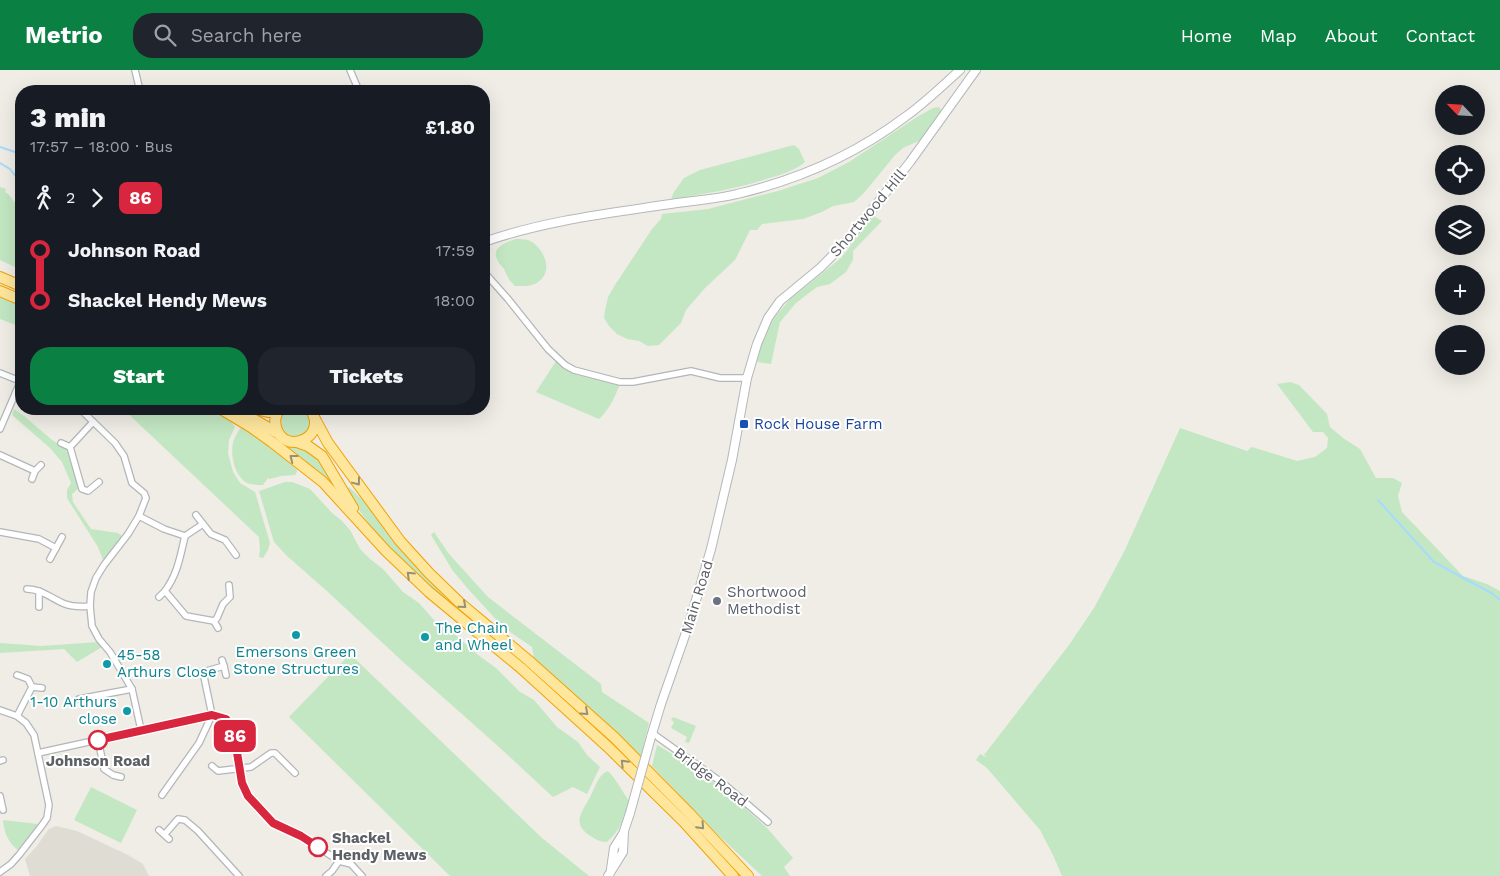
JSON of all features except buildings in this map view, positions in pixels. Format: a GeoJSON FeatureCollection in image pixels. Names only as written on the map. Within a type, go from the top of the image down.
{"type":"FeatureCollection","features":[{"type":"Feature","properties":{"kind":"highway"},"geometry":{"type":"LineString","coordinates":[[0,277],[15,283]]}},
{"type":"Feature","properties":{"kind":"highway"},"geometry":{"type":"LineString","coordinates":[[0,291],[15,297]]}},
{"type":"Feature","properties":{"kind":"highway"},"geometry":{"type":"LineString","coordinates":[[231,415],[272,442],[323,482],[386,551],[429,592],[521,668],[608,746],[684,822],[733,876]]}},
{"type":"Feature","properties":{"kind":"highway"},"geometry":{"type":"LineString","coordinates":[[246,415],[279,434],[287,441],[308,446],[322,456],[365,528]]}},
{"type":"Feature","properties":{"kind":"highway"},"geometry":{"type":"LineString","coordinates":[[276,415],[275,425],[279,434]]}},
{"type":"Feature","properties":{"kind":"highway"},"geometry":{"type":"LineString","coordinates":[[297,442],[306,439],[312,432],[315,423],[313,415]]}},
{"type":"Feature","properties":{"kind":"highway"},"geometry":{"type":"LineString","coordinates":[[314,415],[328,443],[394,533],[429,573],[460,603],[528,660],[615,738],[748,876]]}},
{"type":"Feature","properties":{"kind":"main road"},"geometry":{"type":"LineString","coordinates":[[490,240],[536,226],[580,217],[736,195],[781,182],[836,159],[880,135],[925,102],[960,70]]}},
{"type":"Feature","properties":{"kind":"main road","name":"Shortwood Hill"},"geometry":{"type":"LineString","coordinates":[[747,378],[757,344],[768,318],[780,301],[820,268],[847,241],[910,162],[976,70]]}},
{"type":"Feature","properties":{"kind":"main road","name":"Main Road"},"geometry":{"type":"LineString","coordinates":[[610,873],[614,848],[624,831],[661,704],[689,624],[711,549],[732,460],[747,378]]}},
{"type":"Feature","properties":{"kind":"street"},"geometry":{"type":"LineString","coordinates":[[135,70],[139,85]]}},
{"type":"Feature","properties":{"kind":"street"},"geometry":{"type":"LineString","coordinates":[[350,70],[356,85]]}},
{"type":"Feature","properties":{"kind":"street"},"geometry":{"type":"LineString","coordinates":[[490,279],[548,349],[574,370],[620,382],[633,382],[691,371],[720,378],[747,378]]}},
{"type":"Feature","properties":{"kind":"street"},"geometry":{"type":"LineString","coordinates":[[0,373],[15,378]]}},
{"type":"Feature","properties":{"kind":"street"},"geometry":{"type":"LineString","coordinates":[[0,429],[15,394]]}},
{"type":"Feature","properties":{"kind":"street"},"geometry":{"type":"LineString","coordinates":[[86,415],[115,443],[124,456],[132,483],[144,493],[146,498],[139,516],[96,578],[91,592],[90,606],[92,626],[132,689],[141,730]]}},
{"type":"Feature","properties":{"kind":"street"},"geometry":{"type":"LineString","coordinates":[[70,447],[93,422]]}},
{"type":"Feature","properties":{"kind":"street"},"geometry":{"type":"LineString","coordinates":[[61,443],[70,447]]}},
{"type":"Feature","properties":{"kind":"street"},"geometry":{"type":"LineString","coordinates":[[70,447],[82,488],[88,491],[99,482]]}},
{"type":"Feature","properties":{"kind":"street"},"geometry":{"type":"LineString","coordinates":[[0,455],[35,471]]}},
{"type":"Feature","properties":{"kind":"street"},"geometry":{"type":"LineString","coordinates":[[32,479],[35,471],[41,465]]}},
{"type":"Feature","properties":{"kind":"street"},"geometry":{"type":"LineString","coordinates":[[196,515],[211,534],[225,540],[236,555]]}},
{"type":"Feature","properties":{"kind":"street"},"geometry":{"type":"LineString","coordinates":[[139,516],[164,529],[185,536]]}},
{"type":"Feature","properties":{"kind":"street"},"geometry":{"type":"LineString","coordinates":[[159,597],[165,591],[177,571],[185,536],[203,524]]}},
{"type":"Feature","properties":{"kind":"street"},"geometry":{"type":"LineString","coordinates":[[0,532],[39,539],[56,548]]}},
{"type":"Feature","properties":{"kind":"street"},"geometry":{"type":"LineString","coordinates":[[50,560],[62,537]]}},
{"type":"Feature","properties":{"kind":"street"},"geometry":{"type":"LineString","coordinates":[[214,621],[223,604],[233,598],[229,585]]}},
{"type":"Feature","properties":{"kind":"street"},"geometry":{"type":"LineString","coordinates":[[27,589],[35,589],[66,604],[77,607],[90,606]]}},
{"type":"Feature","properties":{"kind":"street"},"geometry":{"type":"LineString","coordinates":[[39,591],[39,607]]}},
{"type":"Feature","properties":{"kind":"street"},"geometry":{"type":"LineString","coordinates":[[165,591],[186,616],[214,621]]}},
{"type":"Feature","properties":{"kind":"street"},"geometry":{"type":"LineString","coordinates":[[214,621],[218,628]]}},
{"type":"Feature","properties":{"kind":"street"},"geometry":{"type":"LineString","coordinates":[[180,671],[184,674],[203,672],[223,663],[226,674]]}},
{"type":"Feature","properties":{"kind":"street"},"geometry":{"type":"LineString","coordinates":[[162,795],[199,743],[212,715],[203,672]]}},
{"type":"Feature","properties":{"kind":"street"},"geometry":{"type":"LineString","coordinates":[[17,674],[28,680],[32,687]]}},
{"type":"Feature","properties":{"kind":"street"},"geometry":{"type":"LineString","coordinates":[[32,687],[42,688]]}},
{"type":"Feature","properties":{"kind":"street"},"geometry":{"type":"LineString","coordinates":[[17,716],[32,687]]}},
{"type":"Feature","properties":{"kind":"street"},"geometry":{"type":"LineString","coordinates":[[79,699],[93,700],[132,689]]}},
{"type":"Feature","properties":{"kind":"street"},"geometry":{"type":"LineString","coordinates":[[0,710],[17,716],[26,723],[34,735],[49,805],[47,818],[19,855],[0,872]]}},
{"type":"Feature","properties":{"kind":"street"},"geometry":{"type":"LineString","coordinates":[[38,753],[212,715],[226,719],[232,727],[244,788],[248,796],[273,823],[301,836],[338,862],[351,864],[362,876]]}},
{"type":"Feature","properties":{"kind":"street","name":"Bridge Road"},"geometry":{"type":"LineString","coordinates":[[652,735],[724,784],[768,822]]}},
{"type":"Feature","properties":{"kind":"street"},"geometry":{"type":"LineString","coordinates":[[98,739],[104,769],[113,775],[121,777]]}},
{"type":"Feature","properties":{"kind":"street"},"geometry":{"type":"LineString","coordinates":[[212,766],[218,771],[240,770],[251,767],[271,754],[275,754],[295,773]]}},
{"type":"Feature","properties":{"kind":"street"},"geometry":{"type":"LineString","coordinates":[[0,796],[3,810]]}},
{"type":"Feature","properties":{"kind":"street"},"geometry":{"type":"LineString","coordinates":[[158,830],[167,837],[178,819],[186,820],[198,830],[237,875]]}},
{"type":"Feature","properties":{"kind":"street"},"geometry":{"type":"LineString","coordinates":[[326,876],[338,862]]}},
{"type":"Feature","properties":{"kind":"shaded area"},"geometry":{"type":"Polygon","coordinates":[[[56,826],[77,831],[128,855],[143,864],[149,876],[30,876],[25,859],[49,829],[56,826]]]}},
{"type":"Feature","properties":{"kind":"green space"},"geometry":{"type":"Polygon","coordinates":[[[939,107],[942,111],[923,139],[903,148],[895,155],[864,193],[854,202],[833,206],[803,219],[762,224],[757,230],[750,230],[735,260],[705,288],[686,310],[681,323],[659,345],[648,346],[639,341],[627,339],[617,334],[609,326],[604,318],[608,297],[652,229],[661,219],[662,214],[708,209],[778,191],[818,178],[849,162],[917,117],[933,108],[939,107]]]}},
{"type":"Feature","properties":{"kind":"green space"},"geometry":{"type":"Polygon","coordinates":[[[794,145],[799,149],[805,162],[792,170],[743,186],[671,199],[684,178],[700,170],[794,145]]]}},
{"type":"Feature","properties":{"kind":"green space"},"geometry":{"type":"Polygon","coordinates":[[[0,187],[6,189],[5,192],[15,203],[15,267],[0,260],[0,187]]]}},
{"type":"Feature","properties":{"kind":"green space"},"geometry":{"type":"Polygon","coordinates":[[[874,216],[882,221],[853,251],[853,260],[846,272],[830,284],[817,287],[796,303],[780,322],[771,364],[757,362],[764,335],[775,317],[790,299],[841,258],[874,216]]]}},
{"type":"Feature","properties":{"kind":"green space"},"geometry":{"type":"Polygon","coordinates":[[[516,239],[528,240],[533,243],[545,259],[546,272],[533,285],[515,286],[496,255],[498,248],[504,243],[516,239]]]}},
{"type":"Feature","properties":{"kind":"green space"},"geometry":{"type":"Polygon","coordinates":[[[0,296],[15,302],[15,325],[0,319],[0,296]]]}},
{"type":"Feature","properties":{"kind":"green space"},"geometry":{"type":"Polygon","coordinates":[[[556,361],[577,375],[620,384],[606,412],[599,419],[536,392],[556,361]]]}},
{"type":"Feature","properties":{"kind":"green space"},"geometry":{"type":"Polygon","coordinates":[[[1290,382],[1299,385],[1327,414],[1330,427],[1360,449],[1376,478],[1393,478],[1402,483],[1398,496],[1402,512],[1463,576],[1487,584],[1500,591],[1500,876],[1062,876],[1040,830],[987,768],[976,760],[980,754],[988,758],[984,755],[1069,645],[1094,608],[1124,552],[1180,428],[1247,451],[1252,447],[1297,461],[1315,457],[1327,448],[1328,438],[1323,432],[1313,432],[1277,384],[1290,382]]]}},
{"type":"Feature","properties":{"kind":"green space"},"geometry":{"type":"Polygon","coordinates":[[[14,409],[15,415],[23,415],[52,440],[66,449],[80,487],[72,494],[73,502],[91,529],[118,533],[122,536],[103,560],[98,547],[67,498],[67,490],[71,483],[62,462],[50,448],[12,415],[14,409]]]}},
{"type":"Feature","properties":{"kind":"green space"},"geometry":{"type":"Polygon","coordinates":[[[129,415],[225,415],[230,418],[235,427],[229,440],[228,453],[233,472],[240,483],[255,492],[270,543],[263,558],[259,557],[259,537],[129,415]]]}},
{"type":"Feature","properties":{"kind":"green space"},"geometry":{"type":"Polygon","coordinates":[[[283,415],[309,415],[310,429],[303,436],[292,437],[283,428],[283,415]]]}},
{"type":"Feature","properties":{"kind":"green space"},"geometry":{"type":"Polygon","coordinates":[[[240,428],[263,440],[297,470],[295,475],[268,478],[263,485],[247,483],[243,480],[234,465],[232,453],[234,441],[240,428]]]}},
{"type":"Feature","properties":{"kind":"green space"},"geometry":{"type":"Polygon","coordinates":[[[288,447],[303,448],[316,457],[331,483],[287,450],[288,447]]]}},
{"type":"Feature","properties":{"kind":"green space"},"geometry":{"type":"Polygon","coordinates":[[[285,482],[292,482],[310,489],[350,530],[360,549],[384,570],[403,592],[419,603],[433,619],[496,668],[520,692],[534,700],[557,727],[578,742],[587,755],[600,767],[587,794],[573,787],[553,797],[287,556],[274,542],[259,491],[285,482]]]}},
{"type":"Feature","properties":{"kind":"green space"},"geometry":{"type":"Polygon","coordinates":[[[349,487],[366,503],[464,611],[588,720],[647,777],[742,876],[695,828],[394,553],[362,515],[347,489],[349,487]]]}},
{"type":"Feature","properties":{"kind":"green space"},"geometry":{"type":"Polygon","coordinates":[[[434,532],[449,554],[488,597],[601,684],[602,692],[649,723],[641,756],[534,658],[532,647],[503,627],[453,571],[431,535],[434,532]]]}},
{"type":"Feature","properties":{"kind":"green space"},"geometry":{"type":"Polygon","coordinates":[[[98,642],[102,647],[77,662],[64,649],[0,653],[0,643],[41,646],[98,642]]]}},
{"type":"Feature","properties":{"kind":"green space"},"geometry":{"type":"Polygon","coordinates":[[[350,654],[542,838],[589,876],[450,876],[289,717],[350,654]]]}},
{"type":"Feature","properties":{"kind":"green space"},"geometry":{"type":"Polygon","coordinates":[[[673,717],[696,726],[689,743],[685,742],[687,737],[671,728],[674,722],[671,720],[673,717]]]}},
{"type":"Feature","properties":{"kind":"green space"},"geometry":{"type":"Polygon","coordinates":[[[657,745],[684,761],[731,795],[768,829],[793,858],[784,867],[790,876],[762,876],[713,830],[652,766],[657,745]]]}},
{"type":"Feature","properties":{"kind":"green space"},"geometry":{"type":"Polygon","coordinates":[[[608,771],[629,801],[619,828],[607,842],[599,841],[589,835],[580,825],[580,820],[583,809],[598,780],[608,771]]]}},
{"type":"Feature","properties":{"kind":"green space"},"geometry":{"type":"Polygon","coordinates":[[[91,787],[137,810],[121,843],[74,820],[91,787]]]}},
{"type":"Feature","properties":{"kind":"green space"},"geometry":{"type":"Polygon","coordinates":[[[3,820],[38,824],[18,850],[7,837],[3,820]]]}},
{"type":"Feature","properties":{"kind":"waterway"},"geometry":{"type":"LineString","coordinates":[[0,147],[15,152]]}},
{"type":"Feature","properties":{"kind":"waterway"},"geometry":{"type":"LineString","coordinates":[[0,163],[10,169],[15,175]]}},
{"type":"Feature","properties":{"kind":"waterway"},"geometry":{"type":"LineString","coordinates":[[1378,500],[1434,562],[1493,594],[1500,600]]}},
{"type":"Feature","properties":{"kind":"bus line","name":"86"},"geometry":{"type":"LineString","coordinates":[[98,740],[212,715],[226,719],[232,727],[242,783],[248,796],[273,823],[301,836],[318,847]]}},
{"type":"Feature","properties":{"kind":"place","name":"Rock House Farm"},"geometry":{"type":"Point","coordinates":[744,424]}},
{"type":"Feature","properties":{"kind":"place","name":"Shortwood Methodist"},"geometry":{"type":"Point","coordinates":[717,601]}},
{"type":"Feature","properties":{"kind":"place","name":"Emersons Green Stone Structures"},"geometry":{"type":"Point","coordinates":[296,635]}},
{"type":"Feature","properties":{"kind":"place","name":"The Chain and Wheel"},"geometry":{"type":"Point","coordinates":[425,637]}},
{"type":"Feature","properties":{"kind":"place","name":"45-58 Arthurs Close"},"geometry":{"type":"Point","coordinates":[107,664]}},
{"type":"Feature","properties":{"kind":"place","name":"1-10 Arthurs close"},"geometry":{"type":"Point","coordinates":[127,711]}},
{"type":"Feature","properties":{"kind":"place","name":"Johnson Road"},"geometry":{"type":"Point","coordinates":[98,740]}},
{"type":"Feature","properties":{"kind":"place","name":"Shackel Hendy Mews"},"geometry":{"type":"Point","coordinates":[318,847]}}]}
